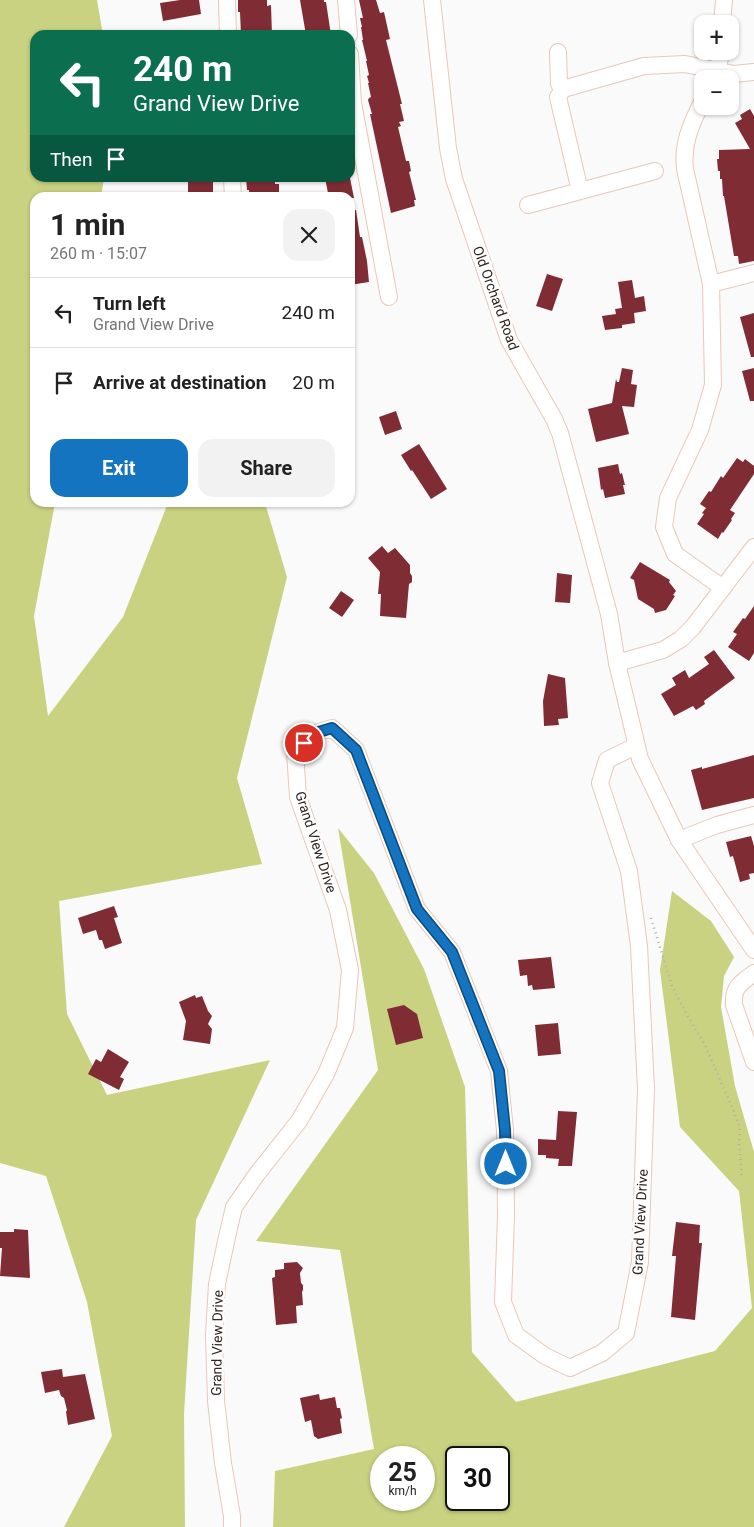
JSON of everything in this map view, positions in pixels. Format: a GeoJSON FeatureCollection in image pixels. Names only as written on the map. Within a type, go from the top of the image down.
{"type":"FeatureCollection","features":[{"type":"Feature","properties":{"kind":"street"},"geometry":{"type":"LineString","coordinates":[[227,0],[228,30]]}},
{"type":"Feature","properties":{"kind":"street"},"geometry":{"type":"LineString","coordinates":[[346,0],[349,30]]}},
{"type":"Feature","properties":{"kind":"street","name":"Old Orchard Road"},"geometry":{"type":"LineString","coordinates":[[432,0],[448,148],[454,180],[509,340],[560,432],[608,614],[617,663],[640,759],[680,840],[754,950]]}},
{"type":"Feature","properties":{"kind":"street"},"geometry":{"type":"LineString","coordinates":[[723,15],[724,0]]}},
{"type":"Feature","properties":{"kind":"street"},"geometry":{"type":"LineString","coordinates":[[558,52],[559,84],[563,89]]}},
{"type":"Feature","properties":{"kind":"street"},"geometry":{"type":"LineString","coordinates":[[580,191],[558,97],[563,89],[644,66],[685,64],[704,70]]}},
{"type":"Feature","properties":{"kind":"street"},"geometry":{"type":"LineString","coordinates":[[739,74],[754,72]]}},
{"type":"Feature","properties":{"kind":"street"},"geometry":{"type":"LineString","coordinates":[[355,115],[389,297]]}},
{"type":"Feature","properties":{"kind":"street"},"geometry":{"type":"LineString","coordinates":[[695,115],[690,125],[684,156],[685,169],[711,284],[713,386],[700,430],[668,498],[664,527],[675,554],[723,588]]}},
{"type":"Feature","properties":{"kind":"street"},"geometry":{"type":"LineString","coordinates":[[528,205],[655,171]]}},
{"type":"Feature","properties":{"kind":"street"},"geometry":{"type":"LineString","coordinates":[[711,284],[754,273]]}},
{"type":"Feature","properties":{"kind":"street"},"geometry":{"type":"LineString","coordinates":[[617,663],[663,650],[681,639],[693,627],[754,547]]}},
{"type":"Feature","properties":{"kind":"street","name":"Grand View Drive"},"geometry":{"type":"LineString","coordinates":[[232,1527],[216,1401],[214,1335],[217,1284],[234,1207],[299,1120],[326,1074],[345,1028],[350,970],[338,910],[298,797],[296,752],[312,734],[332,728],[356,750],[417,909],[452,952],[499,1071],[505,1130],[506,1214],[503,1302],[516,1335],[545,1356],[570,1368],[602,1353],[626,1333],[640,1262],[646,1089],[639,946],[629,871],[600,783],[607,760],[636,746]]}},
{"type":"Feature","properties":{"kind":"street"},"geometry":{"type":"LineString","coordinates":[[680,840],[717,825],[754,816]]}},
{"type":"Feature","properties":{"kind":"street"},"geometry":{"type":"LineString","coordinates":[[754,973],[735,988],[733,996],[734,1005],[754,1062]]}},
{"type":"Feature","properties":{"kind":"path"},"geometry":{"type":"LineString","coordinates":[[649,911],[672,986],[705,1045],[740,1128],[739,1142],[742,1177]]}},
{"type":"Feature","properties":{"kind":"green space"},"geometry":{"type":"Polygon","coordinates":[[[0,0],[97,0],[102,30],[30,30],[30,182],[103,182],[102,192],[30,192],[30,507],[54,507],[34,616],[48,716],[123,617],[166,507],[266,507],[287,577],[237,778],[262,864],[59,901],[67,1014],[107,1095],[270,1060],[196,1220],[184,1414],[185,1527],[64,1527],[112,1436],[87,1302],[46,1176],[0,1163],[0,0]]]}},
{"type":"Feature","properties":{"kind":"green space"},"geometry":{"type":"Polygon","coordinates":[[[338,828],[374,873],[424,969],[465,1087],[472,1352],[516,1402],[715,1351],[752,1308],[739,1191],[680,1127],[660,970],[672,891],[711,921],[734,957],[724,976],[721,1007],[735,1086],[754,1152],[754,1527],[273,1527],[275,1471],[370,1450],[370,1511],[435,1511],[435,1446],[373,1446],[340,1250],[256,1241],[378,1070],[338,828]]]}},
{"type":"Feature","properties":{"kind":"building"},"geometry":{"type":"Polygon","coordinates":[[[199,0],[201,14],[163,21],[160,3],[199,0]]]}},
{"type":"Feature","properties":{"kind":"building"},"geometry":{"type":"Polygon","coordinates":[[[238,0],[267,0],[267,6],[271,5],[272,30],[241,30],[240,12],[238,12],[238,0]]]}},
{"type":"Feature","properties":{"kind":"building"},"geometry":{"type":"Polygon","coordinates":[[[300,0],[324,0],[326,2],[330,30],[305,30],[300,0]]]}},
{"type":"Feature","properties":{"kind":"building"},"geometry":{"type":"Polygon","coordinates":[[[359,0],[376,0],[380,13],[384,12],[390,39],[386,40],[402,104],[400,104],[404,121],[399,122],[401,126],[398,127],[406,161],[409,161],[411,171],[409,172],[416,200],[414,200],[415,206],[391,213],[370,114],[372,114],[368,100],[371,97],[367,76],[369,75],[362,40],[360,18],[363,18],[359,0]]]}},
{"type":"Feature","properties":{"kind":"building"},"geometry":{"type":"Polygon","coordinates":[[[750,109],[754,116],[754,261],[739,264],[738,256],[734,256],[717,159],[719,159],[719,150],[750,149],[735,123],[742,119],[740,115],[750,109]]]}},
{"type":"Feature","properties":{"kind":"building"},"geometry":{"type":"Polygon","coordinates":[[[188,182],[213,182],[213,192],[188,192],[188,182]]]}},
{"type":"Feature","properties":{"kind":"building"},"geometry":{"type":"Polygon","coordinates":[[[246,182],[275,182],[275,184],[279,184],[279,192],[249,192],[246,182]]]}},
{"type":"Feature","properties":{"kind":"building"},"geometry":{"type":"Polygon","coordinates":[[[326,182],[351,182],[353,192],[328,192],[326,182]]]}},
{"type":"Feature","properties":{"kind":"building"},"geometry":{"type":"Polygon","coordinates":[[[355,210],[367,261],[369,282],[355,284],[355,210]]]}},
{"type":"Feature","properties":{"kind":"building"},"geometry":{"type":"Polygon","coordinates":[[[547,274],[563,279],[552,311],[536,306],[547,274]]]}},
{"type":"Feature","properties":{"kind":"building"},"geometry":{"type":"Polygon","coordinates":[[[632,280],[635,298],[644,296],[646,311],[634,313],[635,323],[622,325],[622,328],[605,330],[602,316],[616,314],[615,309],[622,308],[618,282],[632,280]]]}},
{"type":"Feature","properties":{"kind":"building"},"geometry":{"type":"Polygon","coordinates":[[[754,313],[754,357],[751,357],[740,317],[754,313]]]}},
{"type":"Feature","properties":{"kind":"building"},"geometry":{"type":"Polygon","coordinates":[[[622,368],[633,370],[631,384],[637,385],[634,407],[622,406],[629,434],[596,442],[588,409],[612,403],[616,379],[619,382],[622,368]]]}},
{"type":"Feature","properties":{"kind":"building"},"geometry":{"type":"Polygon","coordinates":[[[754,368],[754,401],[750,401],[742,371],[754,368]]]}},
{"type":"Feature","properties":{"kind":"building"},"geometry":{"type":"Polygon","coordinates":[[[396,411],[402,429],[385,435],[379,417],[396,411]]]}},
{"type":"Feature","properties":{"kind":"building"},"geometry":{"type":"Polygon","coordinates":[[[419,444],[447,489],[431,499],[401,455],[419,444]]]}},
{"type":"Feature","properties":{"kind":"building"},"geometry":{"type":"Polygon","coordinates":[[[737,458],[743,462],[745,459],[754,466],[754,474],[730,510],[735,513],[718,539],[697,524],[706,508],[700,504],[709,491],[711,492],[721,476],[723,478],[737,458]]]}},
{"type":"Feature","properties":{"kind":"building"},"geometry":{"type":"Polygon","coordinates":[[[618,464],[625,485],[623,485],[625,494],[605,498],[603,489],[601,490],[598,468],[618,464]]]}},
{"type":"Feature","properties":{"kind":"building"},"geometry":{"type":"Polygon","coordinates":[[[382,546],[388,553],[395,548],[410,565],[412,582],[409,584],[406,618],[380,616],[381,594],[378,594],[380,572],[368,558],[382,546]]]}},
{"type":"Feature","properties":{"kind":"building"},"geometry":{"type":"Polygon","coordinates":[[[640,562],[670,580],[669,582],[676,591],[666,610],[655,613],[654,609],[638,599],[634,580],[630,578],[640,562]]]}},
{"type":"Feature","properties":{"kind":"building"},"geometry":{"type":"Polygon","coordinates":[[[557,573],[572,575],[570,603],[555,602],[557,573]]]}},
{"type":"Feature","properties":{"kind":"building"},"geometry":{"type":"Polygon","coordinates":[[[341,591],[354,600],[342,617],[329,608],[341,591]]]}},
{"type":"Feature","properties":{"kind":"building"},"geometry":{"type":"Polygon","coordinates":[[[754,606],[754,653],[749,661],[728,647],[737,634],[733,632],[754,606]]]}},
{"type":"Feature","properties":{"kind":"building"},"geometry":{"type":"Polygon","coordinates":[[[714,650],[735,678],[704,701],[705,704],[696,710],[693,706],[674,716],[661,694],[676,685],[672,678],[685,670],[689,678],[709,664],[704,657],[714,650]]]}},
{"type":"Feature","properties":{"kind":"building"},"geometry":{"type":"Polygon","coordinates":[[[548,674],[565,678],[568,718],[558,719],[559,725],[544,726],[543,701],[548,674]]]}},
{"type":"Feature","properties":{"kind":"building"},"geometry":{"type":"Polygon","coordinates":[[[754,755],[754,798],[702,810],[691,770],[702,767],[702,769],[754,755]]]}},
{"type":"Feature","properties":{"kind":"building"},"geometry":{"type":"Polygon","coordinates":[[[751,836],[754,846],[754,873],[749,874],[750,879],[740,882],[733,856],[730,857],[726,842],[751,836]]]}},
{"type":"Feature","properties":{"kind":"building"},"geometry":{"type":"Polygon","coordinates":[[[114,906],[118,917],[114,918],[122,943],[105,949],[102,940],[99,940],[96,930],[83,934],[78,918],[114,906]]]}},
{"type":"Feature","properties":{"kind":"building"},"geometry":{"type":"Polygon","coordinates":[[[551,957],[555,988],[533,990],[532,985],[528,986],[527,975],[520,976],[518,960],[551,957]]]}},
{"type":"Feature","properties":{"kind":"building"},"geometry":{"type":"Polygon","coordinates":[[[195,995],[196,998],[202,996],[212,1016],[208,1024],[212,1029],[210,1044],[183,1040],[186,1021],[179,1002],[195,995]]]}},
{"type":"Feature","properties":{"kind":"building"},"geometry":{"type":"Polygon","coordinates":[[[404,1005],[417,1014],[423,1038],[396,1045],[387,1009],[404,1005]]]}},
{"type":"Feature","properties":{"kind":"building"},"geometry":{"type":"Polygon","coordinates":[[[558,1023],[561,1054],[538,1056],[535,1025],[558,1023]]]}},
{"type":"Feature","properties":{"kind":"building"},"geometry":{"type":"Polygon","coordinates":[[[108,1049],[129,1062],[120,1077],[124,1079],[119,1090],[88,1074],[96,1059],[101,1062],[108,1049]]]}},
{"type":"Feature","properties":{"kind":"building"},"geometry":{"type":"Polygon","coordinates":[[[558,1111],[577,1112],[572,1166],[558,1166],[559,1159],[538,1155],[538,1139],[556,1140],[558,1111]]]}},
{"type":"Feature","properties":{"kind":"building"},"geometry":{"type":"Polygon","coordinates":[[[676,1222],[700,1225],[699,1243],[702,1243],[695,1320],[671,1317],[676,1256],[672,1256],[676,1222]]]}},
{"type":"Feature","properties":{"kind":"building"},"geometry":{"type":"Polygon","coordinates":[[[14,1229],[28,1230],[30,1278],[0,1276],[2,1248],[0,1248],[0,1232],[14,1232],[14,1229]]]}},
{"type":"Feature","properties":{"kind":"building"},"geometry":{"type":"Polygon","coordinates":[[[297,1262],[303,1268],[300,1273],[303,1285],[303,1305],[296,1306],[297,1323],[276,1325],[272,1278],[275,1277],[275,1270],[284,1269],[284,1263],[297,1262]]]}},
{"type":"Feature","properties":{"kind":"building"},"geometry":{"type":"Polygon","coordinates":[[[62,1369],[63,1377],[85,1374],[95,1419],[68,1425],[64,1398],[59,1390],[45,1393],[41,1372],[62,1369]]]}},
{"type":"Feature","properties":{"kind":"building"},"geometry":{"type":"Polygon","coordinates":[[[319,1394],[320,1400],[335,1397],[337,1408],[340,1408],[342,1418],[340,1419],[342,1433],[318,1439],[314,1436],[311,1420],[305,1422],[300,1398],[319,1394]]]}},
{"type":"Feature","properties":{"kind":"route"},"geometry":{"type":"LineString","coordinates":[[304,743],[312,734],[332,728],[356,750],[417,909],[452,952],[499,1071],[505,1130],[506,1164]]}}]}
